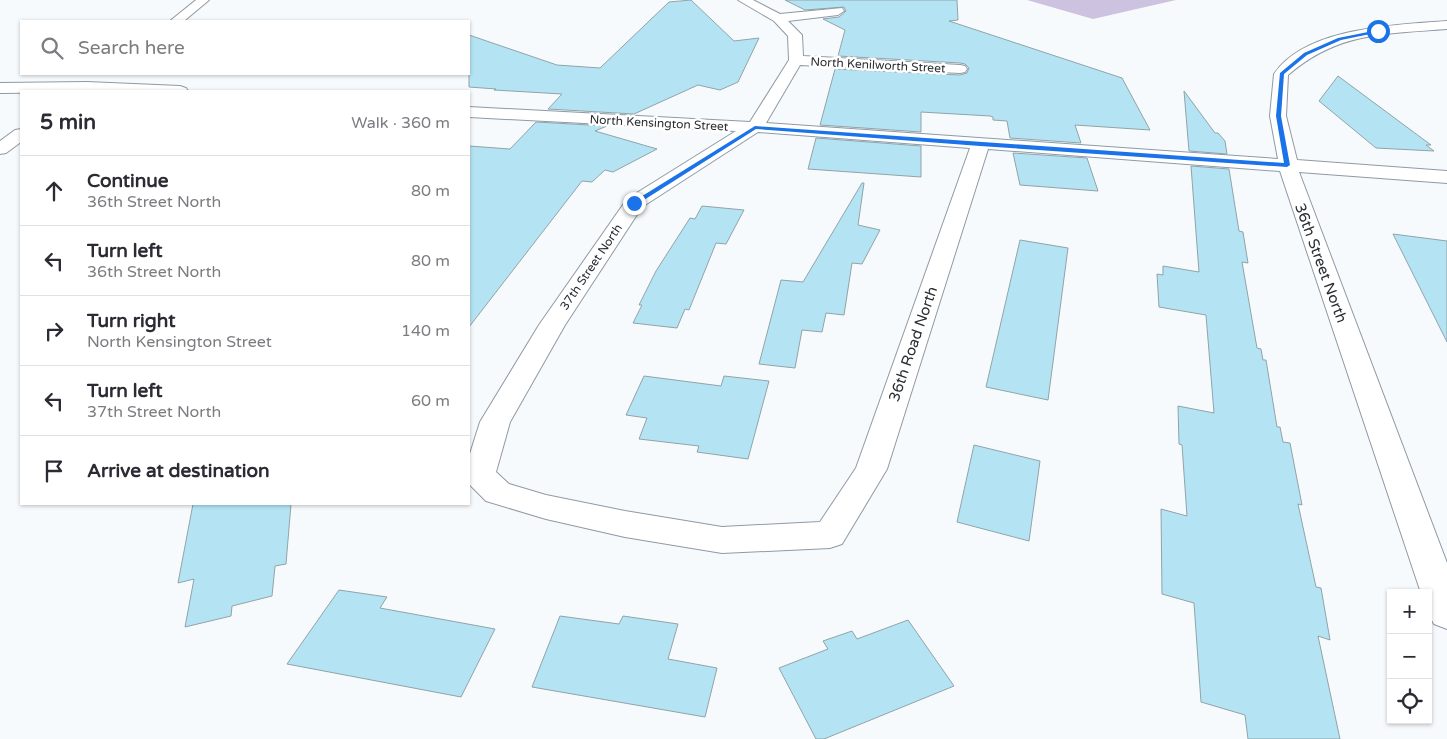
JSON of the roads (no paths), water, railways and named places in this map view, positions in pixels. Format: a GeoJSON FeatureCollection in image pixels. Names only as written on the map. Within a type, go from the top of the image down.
{"type":"FeatureCollection","features":[{"type":"Feature","properties":{"kind":"street"},"geometry":{"type":"LineString","coordinates":[[177,20],[203,0]]}},
{"type":"Feature","properties":{"kind":"street"},"geometry":{"type":"LineString","coordinates":[[744,0],[778,18],[795,35],[796,60]]}},
{"type":"Feature","properties":{"kind":"street"},"geometry":{"type":"LineString","coordinates":[[778,18],[838,11]]}},
{"type":"Feature","properties":{"kind":"street","name":"36th Street North"},"geometry":{"type":"LineString","coordinates":[[1447,25],[1378,31],[1340,39],[1306,54],[1281,74],[1278,116],[1287,165],[1447,613]]}},
{"type":"Feature","properties":{"kind":"street","name":"North Kenilworth Street"},"geometry":{"type":"LineString","coordinates":[[796,60],[960,69]]}},
{"type":"Feature","properties":{"kind":"street","name":"37th Street North"},"geometry":{"type":"LineString","coordinates":[[796,60],[755,128],[634,203],[552,326],[495,422],[479,475],[498,493],[546,507],[625,524],[722,540],[830,535]]}},
{"type":"Feature","properties":{"kind":"street"},"geometry":{"type":"LineString","coordinates":[[84,89],[104,75]]}},
{"type":"Feature","properties":{"kind":"street"},"geometry":{"type":"LineString","coordinates":[[0,88],[132,90]]}},
{"type":"Feature","properties":{"kind":"street","name":"North Kensington Street"},"geometry":{"type":"LineString","coordinates":[[470,112],[755,128],[1447,177]]}},
{"type":"Feature","properties":{"kind":"street"},"geometry":{"type":"LineString","coordinates":[[0,149],[20,135]]}},
{"type":"Feature","properties":{"kind":"street","name":"36th Road North"},"geometry":{"type":"LineString","coordinates":[[830,535],[870,469],[980,145]]}}]}
